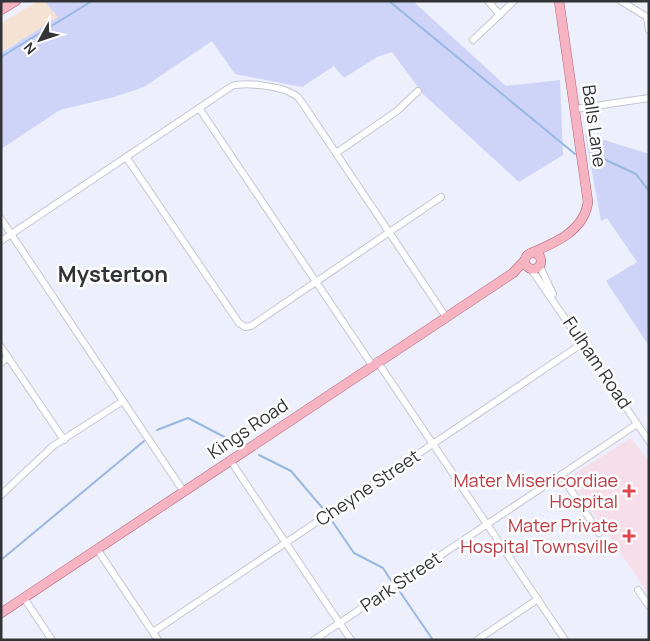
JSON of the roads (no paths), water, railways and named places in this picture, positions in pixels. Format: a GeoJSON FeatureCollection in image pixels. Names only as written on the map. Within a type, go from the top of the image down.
{"type":"FeatureCollection","features":[{"type":"Feature","properties":{"kind":"main road"},"geometry":{"type":"LineString","coordinates":[[1,10],[16,1]]}},
{"type":"Feature","properties":{"kind":"main road","name":"Balls Lane"},"geometry":{"type":"LineString","coordinates":[[533,263],[581,222],[587,208],[588,197],[559,1]]}},
{"type":"Feature","properties":{"kind":"main road","name":"Balls Lane"},"geometry":{"type":"LineString","coordinates":[[533,263],[555,243]]}},
{"type":"Feature","properties":{"kind":"main road","name":"Kings Road"},"geometry":{"type":"LineString","coordinates":[[1,613],[374,363],[513,273],[533,263]]}},
{"type":"Feature","properties":{"kind":"street"},"geometry":{"type":"LineString","coordinates":[[488,1],[500,15]]}},
{"type":"Feature","properties":{"kind":"street"},"geometry":{"type":"LineString","coordinates":[[473,40],[514,1]]}},
{"type":"Feature","properties":{"kind":"street"},"geometry":{"type":"LineString","coordinates":[[621,1],[647,17],[649,30]]}},
{"type":"Feature","properties":{"kind":"street"},"geometry":{"type":"LineString","coordinates":[[1,241],[227,89],[237,84],[248,84],[289,91],[299,98],[446,317]]}},
{"type":"Feature","properties":{"kind":"street"},"geometry":{"type":"LineString","coordinates":[[336,153],[398,111],[418,91]]}},
{"type":"Feature","properties":{"kind":"street"},"geometry":{"type":"LineString","coordinates":[[575,109],[649,98]]}},
{"type":"Feature","properties":{"kind":"street"},"geometry":{"type":"LineString","coordinates":[[199,108],[316,282],[433,444],[565,640]]}},
{"type":"Feature","properties":{"kind":"street"},"geometry":{"type":"LineString","coordinates":[[126,157],[239,323],[245,327],[251,326],[441,197]]}},
{"type":"Feature","properties":{"kind":"street"},"geometry":{"type":"LineString","coordinates":[[1,219],[184,492]]}},
{"type":"Feature","properties":{"kind":"street","name":"Fulham Road"},"geometry":{"type":"LineString","coordinates":[[533,263],[561,311],[649,441]]}},
{"type":"Feature","properties":{"kind":"street","name":"Cheyne Street"},"geometry":{"type":"LineString","coordinates":[[153,632],[583,343]]}},
{"type":"Feature","properties":{"kind":"street"},"geometry":{"type":"LineString","coordinates":[[1,347],[64,440]]}},
{"type":"Feature","properties":{"kind":"street"},"geometry":{"type":"LineString","coordinates":[[1,363],[8,357]]}},
{"type":"Feature","properties":{"kind":"street"},"geometry":{"type":"LineString","coordinates":[[1,495],[53,446],[123,401]]}},
{"type":"Feature","properties":{"kind":"street","name":"Park Street"},"geometry":{"type":"LineString","coordinates":[[314,640],[637,424]]}},
{"type":"Feature","properties":{"kind":"street"},"geometry":{"type":"LineString","coordinates":[[230,460],[351,640]]}},
{"type":"Feature","properties":{"kind":"street"},"geometry":{"type":"LineString","coordinates":[[560,475],[599,533]]}},
{"type":"Feature","properties":{"kind":"street"},"geometry":{"type":"LineString","coordinates":[[97,548],[158,640]]}},
{"type":"Feature","properties":{"kind":"street"},"geometry":{"type":"LineString","coordinates":[[638,590],[649,606]]}},
{"type":"Feature","properties":{"kind":"street"},"geometry":{"type":"LineString","coordinates":[[24,598],[52,640]]}},
{"type":"Feature","properties":{"kind":"street"},"geometry":{"type":"LineString","coordinates":[[477,640],[538,599]]}},
{"type":"Feature","properties":{"kind":"waterway"},"geometry":{"type":"LineString","coordinates":[[1,57],[92,1]]}},
{"type":"Feature","properties":{"kind":"waterway"},"geometry":{"type":"LineString","coordinates":[[389,1],[575,154]]}},
{"type":"Feature","properties":{"kind":"waterway"},"geometry":{"type":"LineString","coordinates":[[593,154],[636,174],[649,191]]}},
{"type":"Feature","properties":{"kind":"waterway"},"geometry":{"type":"LineString","coordinates":[[157,430],[188,418],[236,443]]}},
{"type":"Feature","properties":{"kind":"waterway"},"geometry":{"type":"LineString","coordinates":[[1,560],[144,441]]}},
{"type":"Feature","properties":{"kind":"waterway"},"geometry":{"type":"LineString","coordinates":[[259,455],[291,471],[325,511]]}},
{"type":"Feature","properties":{"kind":"waterway"},"geometry":{"type":"LineString","coordinates":[[330,518],[354,553],[383,568],[392,582]]}},
{"type":"Feature","properties":{"kind":"waterway"},"geometry":{"type":"LineString","coordinates":[[398,589],[433,640]]}},
{"type":"Feature","properties":{"kind":"place","name":"Mater Misericordiae Hospital"},"geometry":{"type":"Point","coordinates":[629,491]}},
{"type":"Feature","properties":{"kind":"place","name":"Mater Private Hospital Townsville"},"geometry":{"type":"Point","coordinates":[629,536]}},
{"type":"Feature","properties":{"kind":"district","name":"Mysterton"},"geometry":{"type":"Point","coordinates":[113,274]}}]}
